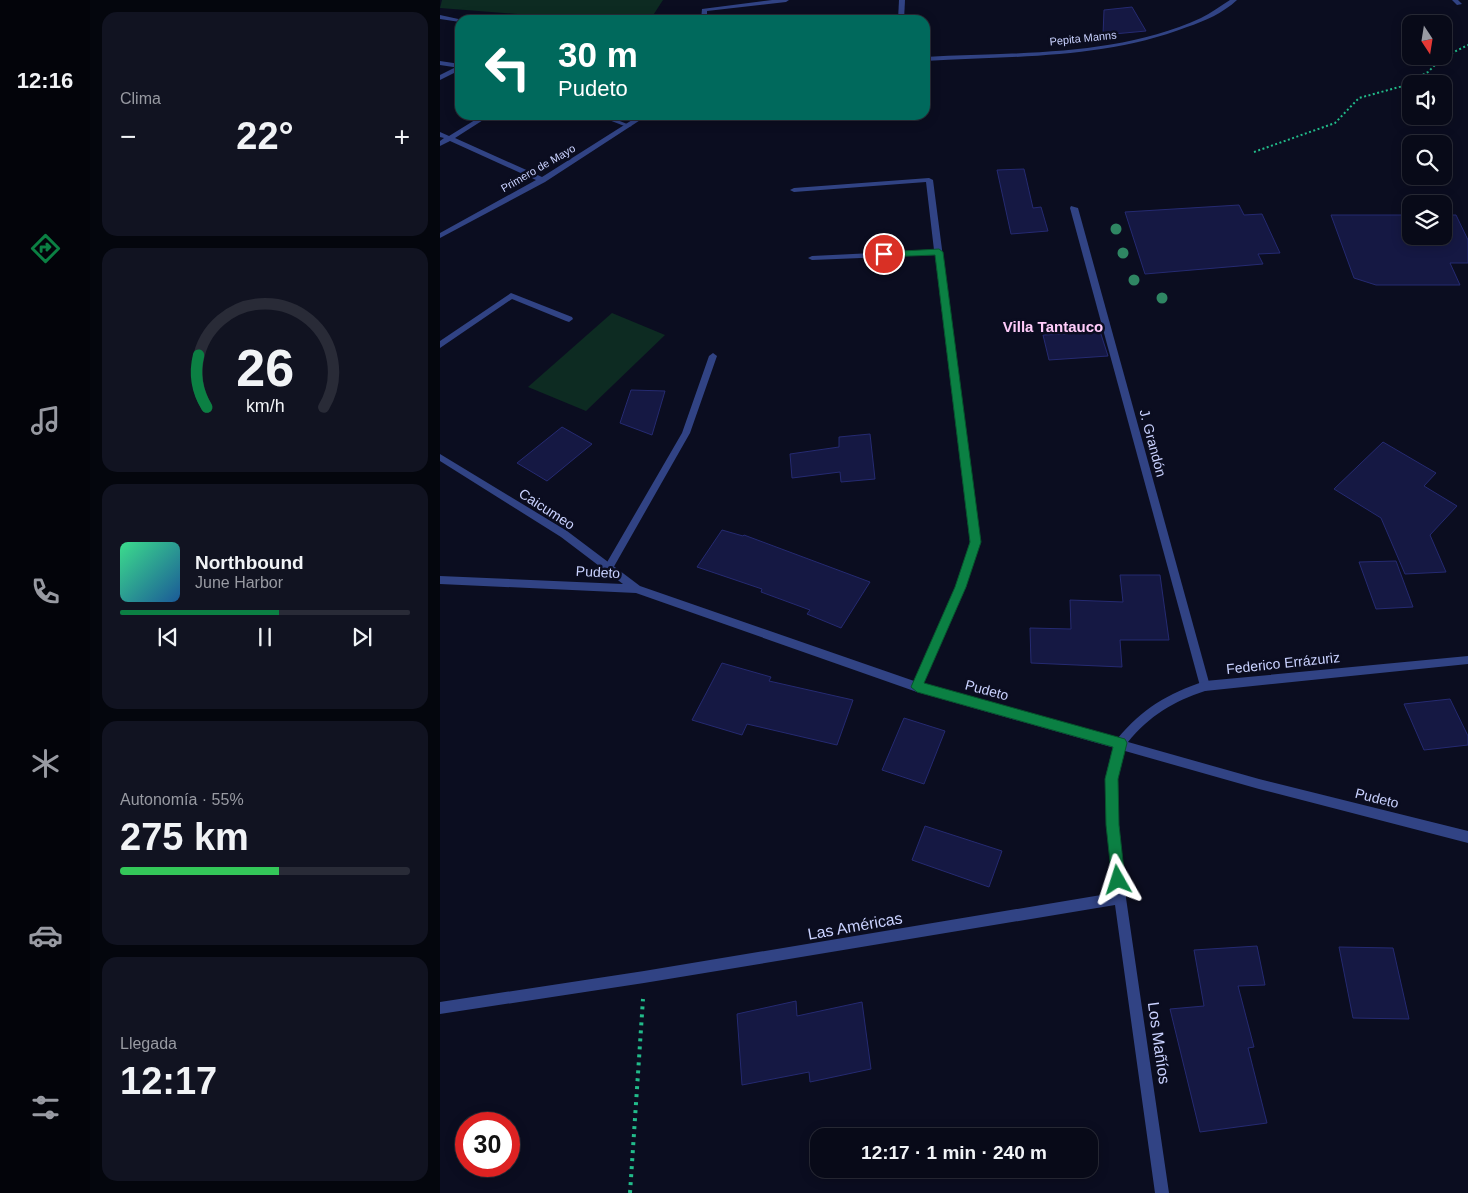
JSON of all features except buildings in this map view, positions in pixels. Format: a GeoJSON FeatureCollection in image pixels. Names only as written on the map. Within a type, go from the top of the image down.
{"type":"FeatureCollection","features":[{"type":"Feature","properties":{"kind":"street"},"geometry":{"type":"LineString","coordinates":[[704,15],[706,0]]}},
{"type":"Feature","properties":{"kind":"street"},"geometry":{"type":"LineString","coordinates":[[704,10],[786,0]]}},
{"type":"Feature","properties":{"kind":"street"},"geometry":{"type":"LineString","coordinates":[[901,15],[902,0]]}},
{"type":"Feature","properties":{"kind":"street","name":"Pepita Manns"},"geometry":{"type":"LineString","coordinates":[[930,59],[1065,51],[1125,43],[1202,20],[1234,0]]}},
{"type":"Feature","properties":{"kind":"street"},"geometry":{"type":"LineString","coordinates":[[440,17],[455,19]]}},
{"type":"Feature","properties":{"kind":"street"},"geometry":{"type":"LineString","coordinates":[[440,63],[455,66]]}},
{"type":"Feature","properties":{"kind":"street"},"geometry":{"type":"LineString","coordinates":[[440,78],[455,70]]}},
{"type":"Feature","properties":{"kind":"street"},"geometry":{"type":"LineString","coordinates":[[440,144],[480,120]]}},
{"type":"Feature","properties":{"kind":"street"},"geometry":{"type":"LineString","coordinates":[[613,120],[629,126]]}},
{"type":"Feature","properties":{"kind":"street","name":"Primero de Mayo"},"geometry":{"type":"LineString","coordinates":[[440,236],[542,180],[638,120]]}},
{"type":"Feature","properties":{"kind":"street"},"geometry":{"type":"LineString","coordinates":[[440,134],[542,180]]}},
{"type":"Feature","properties":{"kind":"street"},"geometry":{"type":"LineString","coordinates":[[794,190],[929,180],[975,542],[961,587],[917,687]]}},
{"type":"Feature","properties":{"kind":"street","name":"J. Grandón"},"geometry":{"type":"LineString","coordinates":[[1074,208],[1205,686]]}},
{"type":"Feature","properties":{"kind":"street"},"geometry":{"type":"LineString","coordinates":[[812,258],[939,252]]}},
{"type":"Feature","properties":{"kind":"street"},"geometry":{"type":"LineString","coordinates":[[440,345],[511,296],[569,319]]}},
{"type":"Feature","properties":{"kind":"street"},"geometry":{"type":"LineString","coordinates":[[609,567],[686,433],[713,356]]}},
{"type":"Feature","properties":{"kind":"street","name":"Caicumeo"},"geometry":{"type":"LineString","coordinates":[[440,457],[564,534],[636,589]]}},
{"type":"Feature","properties":{"kind":"street","name":"Pudeto"},"geometry":{"type":"LineString","coordinates":[[440,580],[636,589],[917,687],[1260,784],[1468,837]]}},
{"type":"Feature","properties":{"kind":"street","name":"Federico Errázuriz"},"geometry":{"type":"LineString","coordinates":[[1120,743],[1134,726],[1150,712],[1175,695],[1205,686],[1468,660]]}},
{"type":"Feature","properties":{"kind":"street"},"geometry":{"type":"LineString","coordinates":[[1120,743],[1111,779],[1120,898]]}},
{"type":"Feature","properties":{"kind":"street","name":"Las Américas"},"geometry":{"type":"LineString","coordinates":[[440,1008],[644,978],[1120,898]]}},
{"type":"Feature","properties":{"kind":"street","name":"Los Mañíos"},"geometry":{"type":"LineString","coordinates":[[1120,898],[1162,1193]]}},
{"type":"Feature","properties":{"kind":"path"},"geometry":{"type":"LineString","coordinates":[[1254,152],[1335,123],[1359,98],[1403,86],[1428,72],[1442,58],[1468,45]]}},
{"type":"Feature","properties":{"kind":"path"},"geometry":{"type":"LineString","coordinates":[[630,1193],[644,978]]}},
{"type":"Feature","properties":{"kind":"green space"},"geometry":{"type":"Polygon","coordinates":[[[442,0],[663,0],[653,15],[529,15],[440,8],[442,0]]]}},
{"type":"Feature","properties":{"kind":"green space"},"geometry":{"type":"Polygon","coordinates":[[[612,313],[665,335],[586,411],[528,387],[612,313]]]}},
{"type":"Feature","properties":{"kind":"district","name":"Villa Tantauco"},"geometry":{"type":"Point","coordinates":[1053,326]}},
{"type":"Feature","properties":{"kind":"route"},"geometry":{"type":"LineString","coordinates":[[884,254],[939,252],[975,542],[961,587],[917,687],[1120,743],[1111,779],[1118,880]]}}]}
